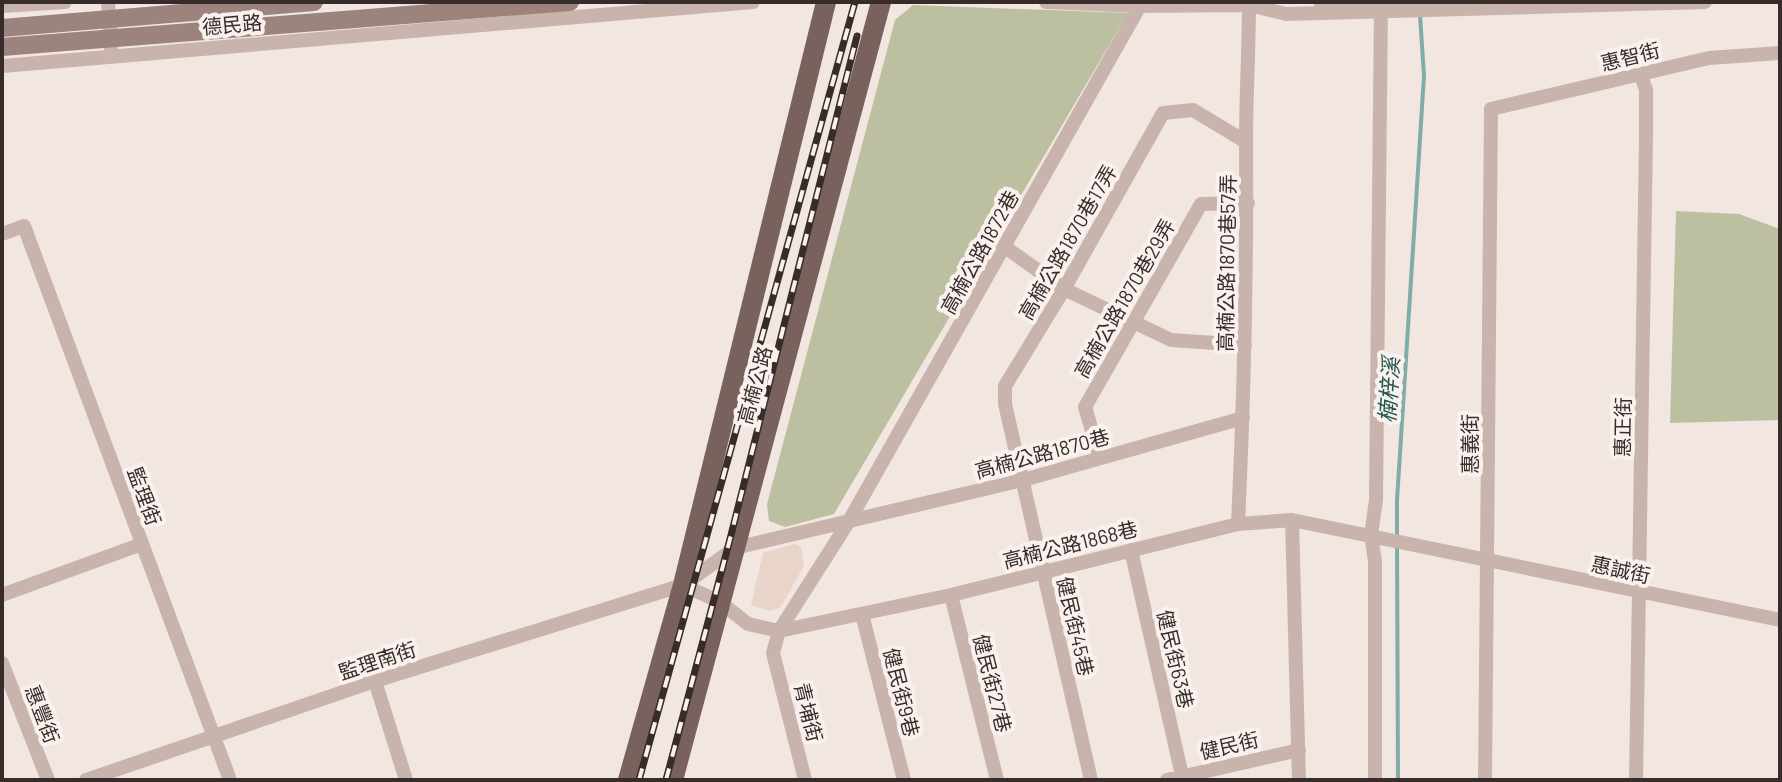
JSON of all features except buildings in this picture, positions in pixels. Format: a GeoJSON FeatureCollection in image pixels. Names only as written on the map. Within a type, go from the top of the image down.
{"type":"FeatureCollection","features":[{"type":"Feature","properties":{"kind":"main road","name":"高楠公路"},"geometry":{"type":"LineString","coordinates":[[628,780],[683,585],[826,2]]}},
{"type":"Feature","properties":{"kind":"main road","name":"高楠公路"},"geometry":{"type":"LineString","coordinates":[[673,780],[881,2]]}},
{"type":"Feature","properties":{"kind":"street"},"geometry":{"type":"LineString","coordinates":[[2,6],[65,2]]}},
{"type":"Feature","properties":{"kind":"street"},"geometry":{"type":"LineString","coordinates":[[314,2],[318,31]]}},
{"type":"Feature","properties":{"kind":"street","name":"德民路"},"geometry":{"type":"LineString","coordinates":[[2,28],[108,10],[314,2]]}},
{"type":"Feature","properties":{"kind":"street","name":"德民路"},"geometry":{"type":"LineString","coordinates":[[318,31],[570,2]]}},
{"type":"Feature","properties":{"kind":"street","name":"德民路"},"geometry":{"type":"LineString","coordinates":[[2,47],[111,47],[753,2]]}},
{"type":"Feature","properties":{"kind":"street"},"geometry":{"type":"LineString","coordinates":[[1046,2],[1249,4],[1286,14],[1705,2]]}},
{"type":"Feature","properties":{"kind":"street"},"geometry":{"type":"LineString","coordinates":[[1268,8],[1368,2]]}},
{"type":"Feature","properties":{"kind":"street","name":"高楠公路1872巷"},"geometry":{"type":"LineString","coordinates":[[773,653],[779,631],[849,521],[1141,4]]}},
{"type":"Feature","properties":{"kind":"street","name":"高楠公路1870巷57弄"},"geometry":{"type":"LineString","coordinates":[[1238,524],[1245,345],[1249,4]]}},
{"type":"Feature","properties":{"kind":"street"},"geometry":{"type":"LineString","coordinates":[[1375,780],[1375,561],[1371,535],[1376,500],[1386,9]]}},
{"type":"Feature","properties":{"kind":"street"},"geometry":{"type":"LineString","coordinates":[[108,10],[111,47]]}},
{"type":"Feature","properties":{"kind":"street","name":"德民路"},"geometry":{"type":"LineString","coordinates":[[2,66],[111,47]]}},
{"type":"Feature","properties":{"kind":"street","name":"惠智街"},"geometry":{"type":"LineString","coordinates":[[1491,109],[1709,58],[1780,53]]}},
{"type":"Feature","properties":{"kind":"street","name":"惠正街"},"geometry":{"type":"LineString","coordinates":[[1636,780],[1646,136],[1646,90],[1641,75]]}},
{"type":"Feature","properties":{"kind":"street","name":"惠義街"},"geometry":{"type":"LineString","coordinates":[[1485,780],[1491,109]]}},
{"type":"Feature","properties":{"kind":"street","name":"高楠公路1870巷17弄"},"geometry":{"type":"LineString","coordinates":[[1023,480],[1005,404],[1005,386],[1064,289],[1163,113],[1193,110],[1246,142]]}},
{"type":"Feature","properties":{"kind":"street","name":"高楠公路1870巷29弄"},"geometry":{"type":"LineString","coordinates":[[1100,458],[1085,407],[1131,323],[1201,204],[1248,203]]}},
{"type":"Feature","properties":{"kind":"street","name":"監理街"},"geometry":{"type":"LineString","coordinates":[[2,234],[24,226],[230,780]]}},
{"type":"Feature","properties":{"kind":"street"},"geometry":{"type":"LineString","coordinates":[[1005,247],[1064,289],[1171,340],[1245,345]]}},
{"type":"Feature","properties":{"kind":"street","name":"高楠公路1870巷"},"geometry":{"type":"LineString","coordinates":[[735,548],[1023,480],[1243,418]]}},
{"type":"Feature","properties":{"kind":"street","name":"健民街45巷"},"geometry":{"type":"LineString","coordinates":[[1023,480],[1091,780]]}},
{"type":"Feature","properties":{"kind":"street"},"geometry":{"type":"LineString","coordinates":[[1292,520],[1299,780]]}},
{"type":"Feature","properties":{"kind":"street","name":"高楠公路1868巷"},"geometry":{"type":"LineString","coordinates":[[779,631],[951,595],[1238,524],[1292,520],[1454,554]]}},
{"type":"Feature","properties":{"kind":"street"},"geometry":{"type":"LineString","coordinates":[[2,595],[142,544]]}},
{"type":"Feature","properties":{"kind":"street","name":"監理南街"},"geometry":{"type":"LineString","coordinates":[[86,780],[375,681],[683,585],[735,548]]}},
{"type":"Feature","properties":{"kind":"street","name":"健民街63巷"},"geometry":{"type":"LineString","coordinates":[[1131,550],[1183,778]]}},
{"type":"Feature","properties":{"kind":"street","name":"惠誠街"},"geometry":{"type":"LineString","coordinates":[[1454,554],[1780,620]]}},
{"type":"Feature","properties":{"kind":"street"},"geometry":{"type":"LineString","coordinates":[[683,585],[720,602],[748,624],[779,631]]}},
{"type":"Feature","properties":{"kind":"street","name":"健民街27巷"},"geometry":{"type":"LineString","coordinates":[[951,595],[997,780]]}},
{"type":"Feature","properties":{"kind":"street","name":"健民街9巷"},"geometry":{"type":"LineString","coordinates":[[862,614],[904,780]]}},
{"type":"Feature","properties":{"kind":"street","name":"青埔街"},"geometry":{"type":"LineString","coordinates":[[773,653],[805,780]]}},
{"type":"Feature","properties":{"kind":"street","name":"惠豐街"},"geometry":{"type":"LineString","coordinates":[[2,663],[48,780]]}},
{"type":"Feature","properties":{"kind":"street"},"geometry":{"type":"LineString","coordinates":[[375,681],[406,780]]}},
{"type":"Feature","properties":{"kind":"street","name":"健民街"},"geometry":{"type":"LineString","coordinates":[[1167,780],[1299,750]]}},
{"type":"Feature","properties":{"kind":"green space"},"geometry":{"type":"Polygon","coordinates":[[[913,5],[1128,13],[834,514],[785,527],[769,521],[767,504],[895,20],[913,5]]]}},
{"type":"Feature","properties":{"kind":"green space"},"geometry":{"type":"Polygon","coordinates":[[[1676,211],[1739,214],[1780,229],[1780,420],[1670,423],[1676,211]]]}},
{"type":"Feature","properties":{"kind":"shaded area"},"geometry":{"type":"Polygon","coordinates":[[[795,544],[801,547],[804,566],[780,608],[769,611],[751,605],[763,553],[795,544]]]}},
{"type":"Feature","properties":{"kind":"waterway","name":"楠梓溪"},"geometry":{"type":"LineString","coordinates":[[1397,538],[1424,76],[1420,15]]}},
{"type":"Feature","properties":{"kind":"waterway","name":"楠梓溪"},"geometry":{"type":"LineString","coordinates":[[1397,546],[1398,780]]}},
{"type":"Feature","properties":{"kind":"railway"},"geometry":{"type":"LineString","coordinates":[[639,780],[855,2]]}},
{"type":"Feature","properties":{"kind":"railway"},"geometry":{"type":"LineString","coordinates":[[666,780],[857,36]]}}]}
